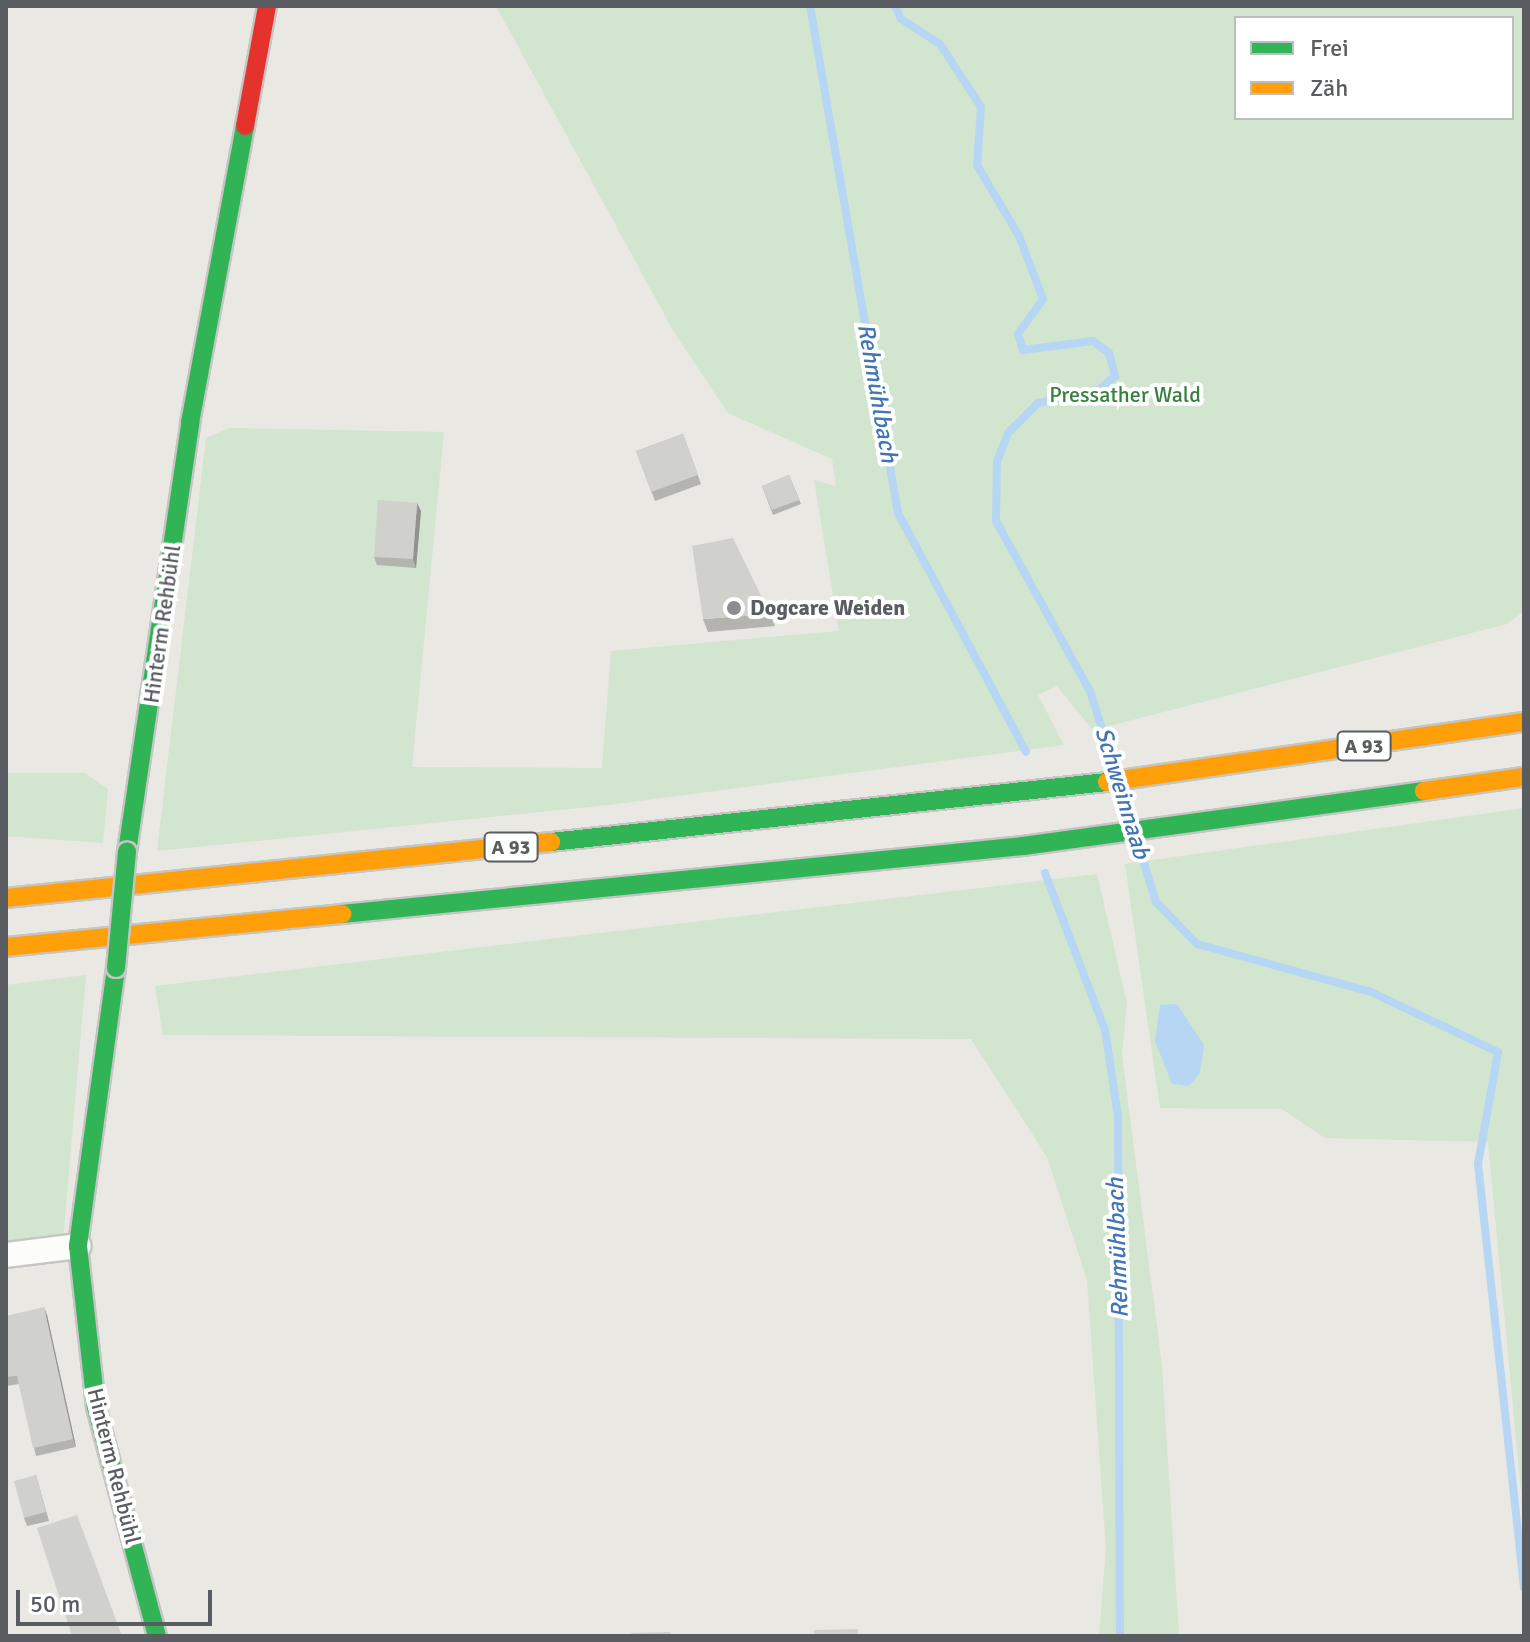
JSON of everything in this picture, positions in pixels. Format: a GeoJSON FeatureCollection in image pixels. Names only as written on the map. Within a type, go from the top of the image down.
{"type":"FeatureCollection","features":[{"type":"Feature","properties":{"kind":"main road","name":"Hinterm Rehbühl"},"geometry":{"type":"LineString","coordinates":[[157,1636],[96,1407],[78,1246],[116,968],[127,852],[229,185],[267,6]]}},
{"type":"Feature","properties":{"kind":"main road","name":"A 93"},"geometry":{"type":"LineString","coordinates":[[6,898],[1015,795],[1203,771],[1524,722]]}},
{"type":"Feature","properties":{"kind":"main road","name":"A 93"},"geometry":{"type":"LineString","coordinates":[[6,947],[1023,846],[1219,823],[1524,777]]}},
{"type":"Feature","properties":{"kind":"street"},"geometry":{"type":"LineString","coordinates":[[6,1255],[78,1246]]}},
{"type":"Feature","properties":{"kind":"green space","name":"Pressather Wald"},"geometry":{"type":"Polygon","coordinates":[[[496,6],[1524,6],[1524,611],[1507,624],[1093,730],[1057,686],[1038,695],[1064,745],[609,805],[157,851],[206,438],[229,428],[444,432],[412,767],[602,768],[611,651],[839,631],[814,480],[836,486],[832,459],[728,413],[674,332],[496,6]]]}},
{"type":"Feature","properties":{"kind":"green space"},"geometry":{"type":"Polygon","coordinates":[[[6,773],[85,773],[108,789],[103,843],[6,836],[6,773]]]}},
{"type":"Feature","properties":{"kind":"green space"},"geometry":{"type":"Polygon","coordinates":[[[1524,808],[1524,1524],[1488,1142],[1325,1138],[1282,1109],[1160,1108],[1125,864],[1524,808]]]}},
{"type":"Feature","properties":{"kind":"green space"},"geometry":{"type":"Polygon","coordinates":[[[1097,874],[1127,1003],[1122,1055],[1162,1366],[1179,1636],[1099,1636],[1106,1549],[1087,1280],[1047,1157],[971,1039],[163,1035],[155,986],[1097,874]]]}},
{"type":"Feature","properties":{"kind":"green space"},"geometry":{"type":"Polygon","coordinates":[[[86,975],[63,1239],[6,1245],[6,985],[86,975]]]}},
{"type":"Feature","properties":{"kind":"water"},"geometry":{"type":"Polygon","coordinates":[[[1177,1004],[1204,1045],[1200,1073],[1189,1086],[1172,1084],[1155,1041],[1160,1005],[1177,1004]]]}},
{"type":"Feature","properties":{"kind":"building"},"geometry":{"type":"Polygon","coordinates":[[[683,434],[698,475],[651,492],[636,451],[683,434]]]}},
{"type":"Feature","properties":{"kind":"building"},"geometry":{"type":"Polygon","coordinates":[[[789,475],[799,500],[772,510],[762,486],[789,475]]]}},
{"type":"Feature","properties":{"kind":"building"},"geometry":{"type":"Polygon","coordinates":[[[378,500],[417,503],[413,559],[374,557],[378,500]]]}},
{"type":"Feature","properties":{"kind":"building","name":"Dogcare Weiden"},"geometry":{"type":"Polygon","coordinates":[[[733,538],[770,614],[703,619],[692,546],[733,538]]]}},
{"type":"Feature","properties":{"kind":"building"},"geometry":{"type":"Polygon","coordinates":[[[44,1307],[73,1439],[33,1448],[17,1376],[6,1377],[6,1316],[44,1307]]]}},
{"type":"Feature","properties":{"kind":"building"},"geometry":{"type":"Polygon","coordinates":[[[36,1475],[46,1512],[24,1518],[14,1481],[36,1475]]]}},
{"type":"Feature","properties":{"kind":"building"},"geometry":{"type":"Polygon","coordinates":[[[77,1515],[122,1636],[72,1636],[37,1528],[77,1515]]]}},
{"type":"Feature","properties":{"kind":"building"},"geometry":{"type":"Polygon","coordinates":[[[858,1629],[858,1636],[814,1636],[814,1630],[858,1629]]]}},
{"type":"Feature","properties":{"kind":"building"},"geometry":{"type":"Polygon","coordinates":[[[670,1632],[670,1636],[631,1636],[631,1633],[670,1632]]]}},
{"type":"Feature","properties":{"kind":"waterway","name":"Rehmühlbach"},"geometry":{"type":"LineString","coordinates":[[810,6],[898,513],[1026,752]]}},
{"type":"Feature","properties":{"kind":"waterway","name":"Schweinnaab"},"geometry":{"type":"LineString","coordinates":[[895,6],[901,19],[940,44],[981,107],[977,165],[1019,236],[1043,299],[1018,334],[1023,350],[1093,341],[1109,353],[1115,376],[1099,390],[1038,403],[1008,433],[997,461],[996,521],[1090,691],[1114,767]]}},
{"type":"Feature","properties":{"kind":"waterway","name":"Schweinnaab"},"geometry":{"type":"LineString","coordinates":[[1121,791],[1130,820]]}},
{"type":"Feature","properties":{"kind":"waterway","name":"Schweinnaab"},"geometry":{"type":"LineString","coordinates":[[1138,844],[1156,902],[1197,944],[1371,992],[1498,1052],[1478,1164],[1524,1588]]}},
{"type":"Feature","properties":{"kind":"waterway","name":"Rehmühlbach"},"geometry":{"type":"LineString","coordinates":[[1045,873],[1105,1030],[1118,1116],[1120,1636]]}},
{"type":"Feature","properties":{"kind":"traffic: fast"},"geometry":{"type":"LineString","coordinates":[[127,852],[190,423],[245,126]]}},
{"type":"Feature","properties":{"kind":"traffic: fast"},"geometry":{"type":"LineString","coordinates":[[551,842],[1107,782]]}},
{"type":"Feature","properties":{"kind":"traffic: fast"},"geometry":{"type":"LineString","coordinates":[[342,914],[1023,846],[1424,791]]}},
{"type":"Feature","properties":{"kind":"traffic: fast"},"geometry":{"type":"LineString","coordinates":[[116,968],[127,852]]}},
{"type":"Feature","properties":{"kind":"traffic: fast"},"geometry":{"type":"LineString","coordinates":[[116,968],[78,1246],[96,1407],[157,1636]]}},
{"type":"Feature","properties":{"kind":"traffic: slow"},"geometry":{"type":"LineString","coordinates":[[1107,782],[1524,722]]}},
{"type":"Feature","properties":{"kind":"traffic: slow"},"geometry":{"type":"LineString","coordinates":[[1424,791],[1524,777]]}},
{"type":"Feature","properties":{"kind":"traffic: slow"},"geometry":{"type":"LineString","coordinates":[[6,898],[551,842]]}},
{"type":"Feature","properties":{"kind":"traffic: slow"},"geometry":{"type":"LineString","coordinates":[[6,947],[342,914]]}},
{"type":"Feature","properties":{"kind":"traffic: jam"},"geometry":{"type":"LineString","coordinates":[[245,126],[267,6]]}},
{"type":"Feature","properties":{"kind":"place","name":"Dogcare Weiden"},"geometry":{"type":"Point","coordinates":[734,608]}}]}
